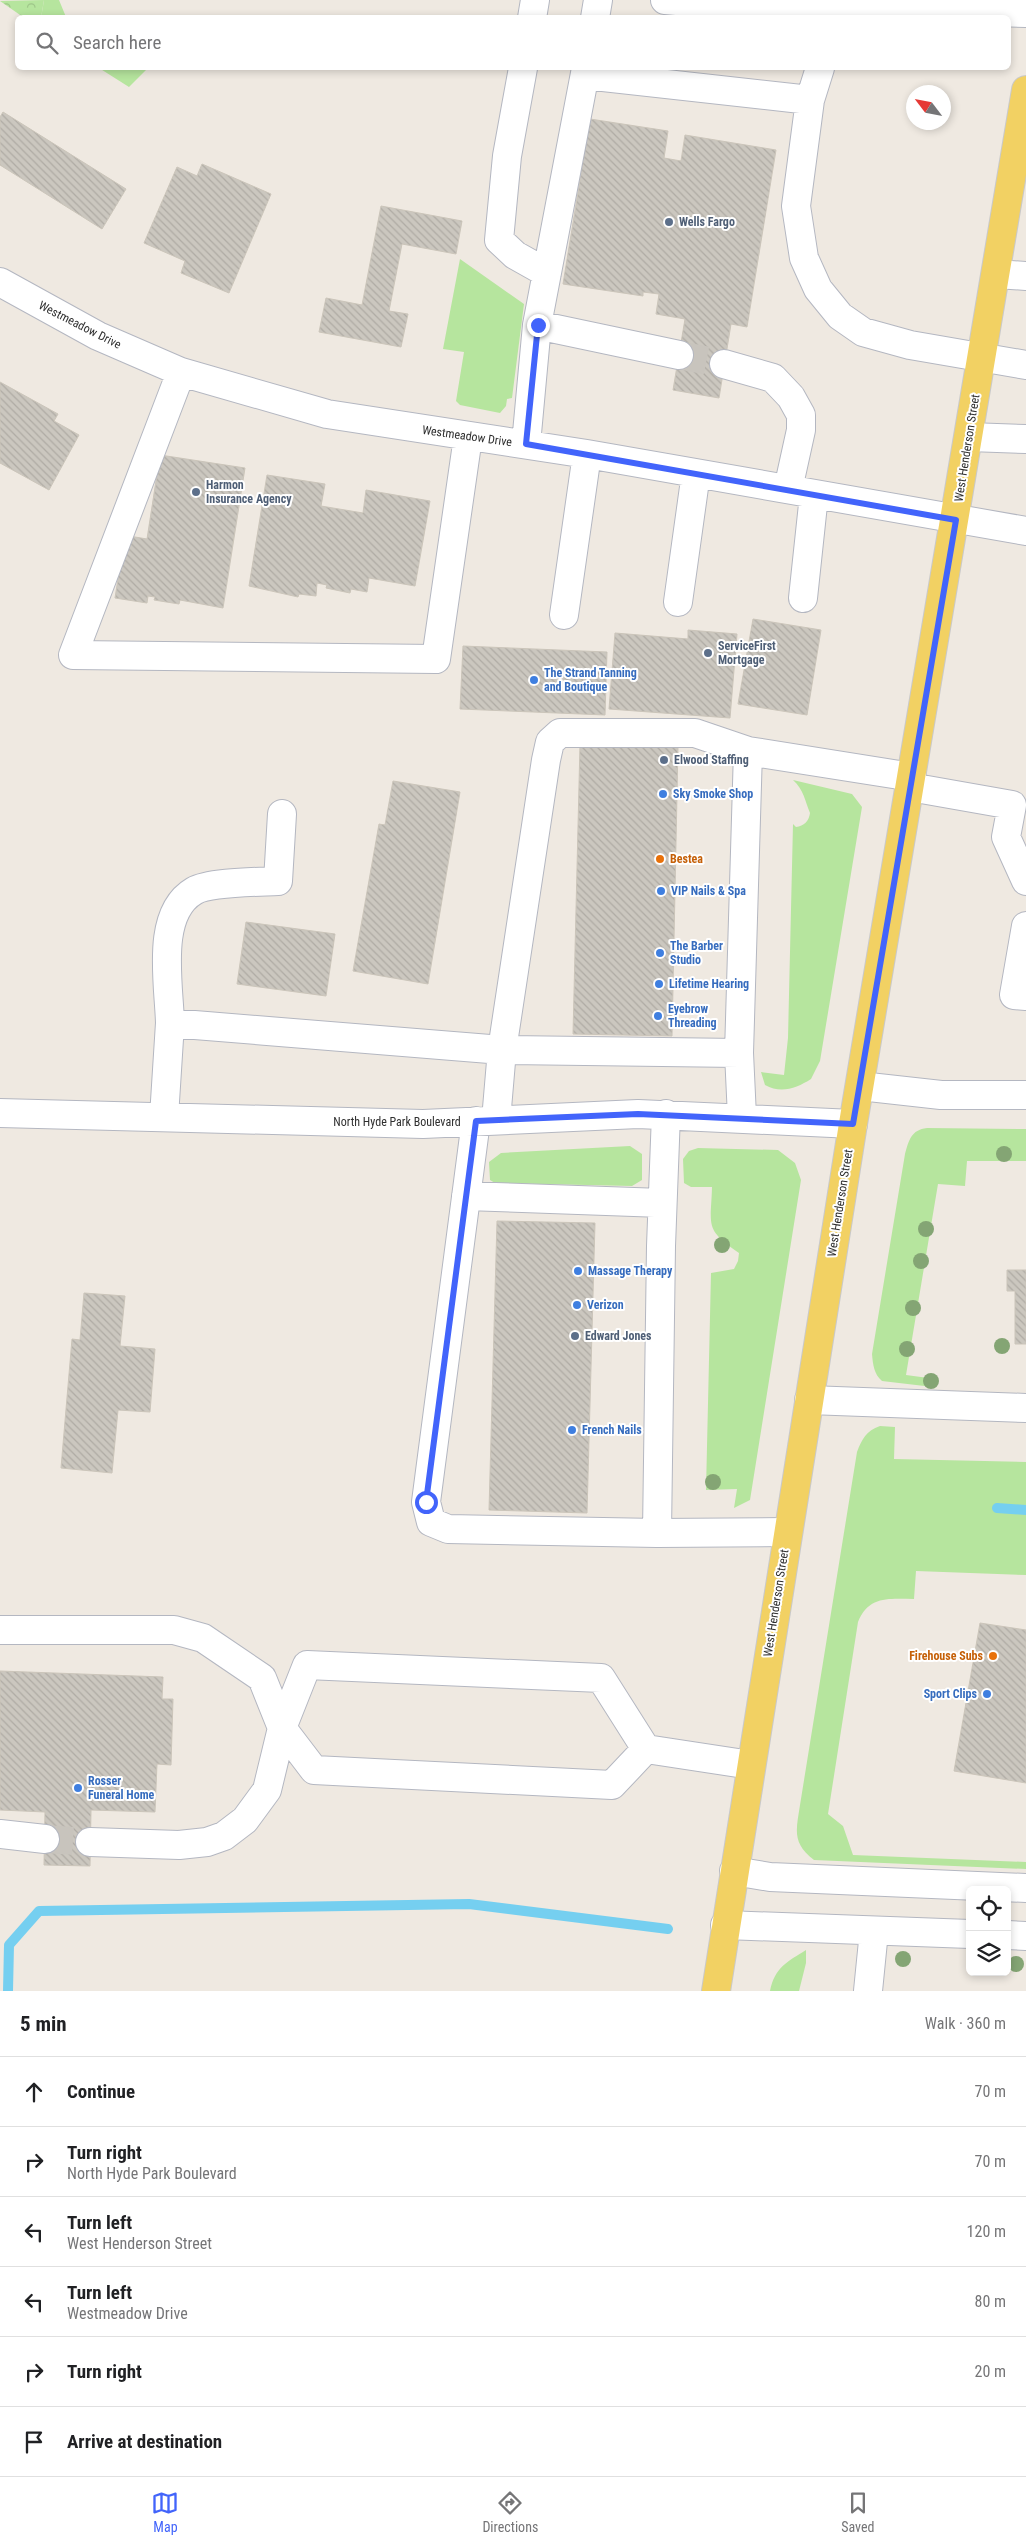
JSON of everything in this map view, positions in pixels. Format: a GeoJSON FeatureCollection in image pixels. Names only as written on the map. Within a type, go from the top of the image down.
{"type":"FeatureCollection","features":[{"type":"Feature","properties":{"kind":"main road","name":"West Henderson Street"},"geometry":{"type":"LineString","coordinates":[[716,1991],[787,1532],[853,1124],[956,520],[1026,90]]}},
{"type":"Feature","properties":{"kind":"street"},"geometry":{"type":"LineString","coordinates":[[532,15],[535,0]]}},
{"type":"Feature","properties":{"kind":"street"},"geometry":{"type":"LineString","coordinates":[[596,15],[598,0]]}},
{"type":"Feature","properties":{"kind":"street"},"geometry":{"type":"LineString","coordinates":[[665,0],[833,12],[1026,13]]}},
{"type":"Feature","properties":{"kind":"street"},"geometry":{"type":"LineString","coordinates":[[523,70],[507,156],[499,240],[515,255],[547,273]]}},
{"type":"Feature","properties":{"kind":"street"},"geometry":{"type":"LineString","coordinates":[[819,70],[810,100],[796,206],[804,258],[818,289],[840,316],[863,332],[910,346],[1026,365]]}},
{"type":"Feature","properties":{"kind":"street"},"geometry":{"type":"LineString","coordinates":[[526,444],[538,325],[585,71],[810,100]]}},
{"type":"Feature","properties":{"kind":"street"},"geometry":{"type":"LineString","coordinates":[[996,274],[1026,276]]}},
{"type":"Feature","properties":{"kind":"street","name":"Westmeadow Drive"},"geometry":{"type":"LineString","coordinates":[[0,282],[98,336],[181,372],[327,414],[587,454],[1026,531]]}},
{"type":"Feature","properties":{"kind":"street"},"geometry":{"type":"LineString","coordinates":[[538,325],[679,354]]}},
{"type":"Feature","properties":{"kind":"street"},"geometry":{"type":"LineString","coordinates":[[724,364],[774,378],[791,397],[801,415],[803,598]]}},
{"type":"Feature","properties":{"kind":"street"},"geometry":{"type":"LineString","coordinates":[[181,372],[73,655],[436,659],[468,437]]}},
{"type":"Feature","properties":{"kind":"street"},"geometry":{"type":"LineString","coordinates":[[969,437],[1026,438]]}},
{"type":"Feature","properties":{"kind":"street"},"geometry":{"type":"LineString","coordinates":[[564,615],[587,454]]}},
{"type":"Feature","properties":{"kind":"street"},"geometry":{"type":"LineString","coordinates":[[678,602],[696,473]]}},
{"type":"Feature","properties":{"kind":"street"},"geometry":{"type":"LineString","coordinates":[[787,1532],[656,1533],[448,1529],[432,1522],[426,1502],[466,1196],[502,1050],[550,742],[560,734],[695,733],[748,751],[911,782],[1012,805],[1006,836],[1026,881]]}},
{"type":"Feature","properties":{"kind":"street"},"geometry":{"type":"LineString","coordinates":[[742,1117],[739,1053],[748,751]]}},
{"type":"Feature","properties":{"kind":"street"},"geometry":{"type":"LineString","coordinates":[[164,1117],[170,1023],[168,933],[177,906],[195,890],[214,886],[278,881],[282,814]]}},
{"type":"Feature","properties":{"kind":"street"},"geometry":{"type":"LineString","coordinates":[[1026,926],[1014,995],[1026,996]]}},
{"type":"Feature","properties":{"kind":"street"},"geometry":{"type":"LineString","coordinates":[[170,1023],[231,1030],[502,1050],[739,1053]]}},
{"type":"Feature","properties":{"kind":"street"},"geometry":{"type":"LineString","coordinates":[[860,1086],[941,1095],[1026,1095]]}},
{"type":"Feature","properties":{"kind":"street","name":"North Hyde Park Boulevard"},"geometry":{"type":"LineString","coordinates":[[0,1113],[422,1124],[666,1114],[853,1124]]}},
{"type":"Feature","properties":{"kind":"street"},"geometry":{"type":"LineString","coordinates":[[656,1533],[662,1203],[666,1114]]}},
{"type":"Feature","properties":{"kind":"street"},"geometry":{"type":"LineString","coordinates":[[466,1196],[662,1203]]}},
{"type":"Feature","properties":{"kind":"street"},"geometry":{"type":"LineString","coordinates":[[809,1400],[1026,1408]]}},
{"type":"Feature","properties":{"kind":"street"},"geometry":{"type":"LineString","coordinates":[[0,1630],[174,1630],[203,1638],[262,1678],[282,1728],[314,1770],[612,1785],[646,1749]]}},
{"type":"Feature","properties":{"kind":"street"},"geometry":{"type":"LineString","coordinates":[[90,1842],[179,1845],[207,1842],[224,1836],[245,1820],[267,1790],[282,1728],[307,1665],[601,1678],[646,1749],[751,1765]]}},
{"type":"Feature","properties":{"kind":"street"},"geometry":{"type":"LineString","coordinates":[[0,1834],[44,1839]]}},
{"type":"Feature","properties":{"kind":"street"},"geometry":{"type":"LineString","coordinates":[[734,1872],[770,1877],[1026,1888]]}},
{"type":"Feature","properties":{"kind":"street"},"geometry":{"type":"LineString","coordinates":[[725,1925],[966,1934]]}},
{"type":"Feature","properties":{"kind":"street"},"geometry":{"type":"LineString","coordinates":[[868,1991],[874,1931]]}},
{"type":"Feature","properties":{"kind":"street"},"geometry":{"type":"LineString","coordinates":[[1011,1935],[1026,1936]]}},
{"type":"Feature","properties":{"kind":"green space"},"geometry":{"type":"Polygon","coordinates":[[[44,0],[59,0],[65,15],[42,15],[44,0]]]}},
{"type":"Feature","properties":{"kind":"green space"},"geometry":{"type":"Polygon","coordinates":[[[44,0],[42,15],[20,15],[0,1],[44,0]]]}},
{"type":"Feature","properties":{"kind":"green space"},"geometry":{"type":"Polygon","coordinates":[[[102,70],[146,70],[129,87],[102,70]]]}},
{"type":"Feature","properties":{"kind":"green space"},"geometry":{"type":"Polygon","coordinates":[[[460,259],[524,304],[512,398],[507,399],[506,406],[500,413],[460,405],[456,401],[464,352],[443,349],[460,259]]]}},
{"type":"Feature","properties":{"kind":"green space"},"geometry":{"type":"Polygon","coordinates":[[[793,780],[852,794],[862,807],[820,1061],[811,1079],[789,1089],[777,1089],[765,1085],[761,1072],[784,1075],[788,1038],[793,824],[796,827],[804,824],[809,818],[810,813],[802,792],[793,780]]]}},
{"type":"Feature","properties":{"kind":"green space"},"geometry":{"type":"Polygon","coordinates":[[[927,1128],[1026,1129],[1026,1161],[967,1161],[965,1186],[938,1184],[906,1375],[936,1379],[933,1387],[882,1381],[873,1366],[872,1354],[905,1154],[914,1133],[927,1128]]]}},
{"type":"Feature","properties":{"kind":"green space"},"geometry":{"type":"Polygon","coordinates":[[[630,1146],[642,1154],[642,1180],[632,1186],[495,1183],[490,1180],[489,1162],[501,1153],[630,1146]]]}},
{"type":"Feature","properties":{"kind":"green space"},"geometry":{"type":"Polygon","coordinates":[[[698,1148],[778,1150],[795,1163],[801,1180],[750,1500],[734,1508],[737,1489],[706,1490],[711,1273],[734,1269],[739,1253],[720,1238],[712,1226],[712,1187],[691,1187],[684,1183],[683,1159],[689,1151],[698,1148]]]}},
{"type":"Feature","properties":{"kind":"green space"},"geometry":{"type":"Polygon","coordinates":[[[880,1426],[895,1427],[894,1459],[1026,1462],[1026,1575],[916,1571],[914,1599],[881,1600],[868,1607],[863,1613],[858,1622],[828,1814],[843,1826],[853,1855],[1026,1862],[1026,1869],[814,1860],[802,1848],[797,1836],[857,1452],[865,1436],[871,1430],[880,1426]]]}},
{"type":"Feature","properties":{"kind":"green space"},"geometry":{"type":"Polygon","coordinates":[[[806,1950],[806,1963],[799,1991],[770,1991],[775,1976],[783,1966],[806,1950]]]}},
{"type":"Feature","properties":{"kind":"building"},"geometry":{"type":"Polygon","coordinates":[[[3,112],[126,189],[102,229],[0,165],[0,117],[3,112]]]}},
{"type":"Feature","properties":{"kind":"building","name":"Wells Fargo"},"geometry":{"type":"Polygon","coordinates":[[[590,119],[668,131],[664,158],[681,161],[685,135],[776,150],[747,327],[731,324],[719,398],[673,390],[685,319],[656,314],[659,294],[643,292],[643,296],[563,284],[590,119]]]}},
{"type":"Feature","properties":{"kind":"building"},"geometry":{"type":"Polygon","coordinates":[[[202,164],[271,194],[229,293],[181,273],[185,261],[144,243],[177,167],[197,176],[202,164]]]}},
{"type":"Feature","properties":{"kind":"building"},"geometry":{"type":"Polygon","coordinates":[[[381,206],[462,221],[456,254],[402,244],[389,311],[408,314],[401,347],[319,332],[326,298],[362,305],[381,206]]]}},
{"type":"Feature","properties":{"kind":"building"},"geometry":{"type":"Polygon","coordinates":[[[0,382],[58,414],[54,421],[79,435],[49,490],[0,463],[0,382]]]}},
{"type":"Feature","properties":{"kind":"building"},"geometry":{"type":"Polygon","coordinates":[[[160,455],[245,468],[223,608],[180,600],[179,604],[154,600],[155,597],[148,596],[147,603],[115,598],[121,560],[125,560],[129,536],[147,539],[160,455]]]}},
{"type":"Feature","properties":{"kind":"building"},"geometry":{"type":"Polygon","coordinates":[[[267,475],[325,484],[321,506],[363,513],[366,490],[430,501],[415,586],[369,578],[367,592],[351,589],[350,593],[326,588],[327,585],[317,583],[316,596],[299,594],[298,597],[249,586],[267,475]]]}},
{"type":"Feature","properties":{"kind":"building"},"geometry":{"type":"Polygon","coordinates":[[[753,619],[821,630],[807,715],[738,704],[753,619]]]}},
{"type":"Feature","properties":{"kind":"building"},"geometry":{"type":"Polygon","coordinates":[[[688,630],[737,634],[730,718],[609,709],[615,633],[688,639],[688,630]]]}},
{"type":"Feature","properties":{"kind":"building","name":"The Strand Tanning and Boutique"},"geometry":{"type":"Polygon","coordinates":[[[463,646],[607,652],[605,715],[460,709],[463,646]]]}},
{"type":"Feature","properties":{"kind":"building"},"geometry":{"type":"Polygon","coordinates":[[[580,744],[678,746],[672,1036],[573,1034],[580,744]]]}},
{"type":"Feature","properties":{"kind":"building"},"geometry":{"type":"Polygon","coordinates":[[[393,781],[460,792],[428,984],[353,971],[379,824],[385,825],[393,781]]]}},
{"type":"Feature","properties":{"kind":"building"},"geometry":{"type":"Polygon","coordinates":[[[246,922],[335,934],[326,996],[237,984],[246,922]]]}},
{"type":"Feature","properties":{"kind":"building"},"geometry":{"type":"Polygon","coordinates":[[[497,1221],[595,1223],[587,1513],[489,1510],[497,1221]]]}},
{"type":"Feature","properties":{"kind":"building"},"geometry":{"type":"Polygon","coordinates":[[[1007,1270],[1026,1270],[1026,1344],[1015,1344],[1015,1291],[1007,1291],[1007,1270]]]}},
{"type":"Feature","properties":{"kind":"building"},"geometry":{"type":"Polygon","coordinates":[[[84,1293],[125,1296],[120,1346],[155,1349],[150,1412],[118,1410],[112,1473],[61,1468],[72,1339],[80,1340],[84,1293]]]}},
{"type":"Feature","properties":{"kind":"building"},"geometry":{"type":"Polygon","coordinates":[[[980,1623],[1026,1630],[1026,1783],[954,1771],[980,1623]]]}},
{"type":"Feature","properties":{"kind":"building","name":"Rosser Funeral Home"},"geometry":{"type":"Polygon","coordinates":[[[0,1671],[163,1677],[162,1699],[173,1699],[171,1765],[157,1764],[155,1812],[91,1810],[90,1866],[44,1865],[45,1812],[0,1810],[0,1671]]]}},
{"type":"Feature","properties":{"kind":"waterway"},"geometry":{"type":"LineString","coordinates":[[997,1508],[1026,1510]]}},
{"type":"Feature","properties":{"kind":"waterway"},"geometry":{"type":"LineString","coordinates":[[8,1991],[9,1945],[39,1911],[469,1904],[668,1929]]}},
{"type":"Feature","properties":{"kind":"tunnel"},"geometry":{"type":"LineString","coordinates":[[679,355],[724,364]]}},
{"type":"Feature","properties":{"kind":"tunnel"},"geometry":{"type":"LineString","coordinates":[[45,1839],[90,1842]]}},
{"type":"Feature","properties":{"kind":"place","name":"Wells Fargo"},"geometry":{"type":"Point","coordinates":[669,222]}},
{"type":"Feature","properties":{"kind":"place","name":"Harmon Insurance Agency"},"geometry":{"type":"Point","coordinates":[196,492]}},
{"type":"Feature","properties":{"kind":"place","name":"ServiceFirst Mortgage"},"geometry":{"type":"Point","coordinates":[708,653]}},
{"type":"Feature","properties":{"kind":"place","name":"The Strand Tanning and Boutique"},"geometry":{"type":"Point","coordinates":[534,680]}},
{"type":"Feature","properties":{"kind":"place","name":"Elwood Staffing"},"geometry":{"type":"Point","coordinates":[664,760]}},
{"type":"Feature","properties":{"kind":"place","name":"Sky Smoke Shop"},"geometry":{"type":"Point","coordinates":[663,794]}},
{"type":"Feature","properties":{"kind":"place","name":"Bestea"},"geometry":{"type":"Point","coordinates":[660,859]}},
{"type":"Feature","properties":{"kind":"place","name":"VIP Nails & Spa"},"geometry":{"type":"Point","coordinates":[661,891]}},
{"type":"Feature","properties":{"kind":"place","name":"The Barber Studio"},"geometry":{"type":"Point","coordinates":[660,953]}},
{"type":"Feature","properties":{"kind":"place","name":"Lifetime Hearing"},"geometry":{"type":"Point","coordinates":[659,984]}},
{"type":"Feature","properties":{"kind":"place","name":"Eyebrow Threading"},"geometry":{"type":"Point","coordinates":[658,1016]}},
{"type":"Feature","properties":{"kind":"place","name":"Massage Therapy"},"geometry":{"type":"Point","coordinates":[578,1271]}},
{"type":"Feature","properties":{"kind":"place","name":"Verizon"},"geometry":{"type":"Point","coordinates":[577,1305]}},
{"type":"Feature","properties":{"kind":"place","name":"Edward Jones"},"geometry":{"type":"Point","coordinates":[575,1336]}},
{"type":"Feature","properties":{"kind":"place","name":"French Nails"},"geometry":{"type":"Point","coordinates":[572,1430]}},
{"type":"Feature","properties":{"kind":"place","name":"Firehouse Subs"},"geometry":{"type":"Point","coordinates":[993,1656]}},
{"type":"Feature","properties":{"kind":"place","name":"Sport Clips"},"geometry":{"type":"Point","coordinates":[987,1694]}},
{"type":"Feature","properties":{"kind":"place","name":"Rosser Funeral Home"},"geometry":{"type":"Point","coordinates":[78,1788]}},
{"type":"Feature","properties":{"kind":"route"},"geometry":{"type":"LineString","coordinates":[[426,1502],[476,1121],[666,1114],[853,1124],[956,520],[526,444],[538,325]]}}]}
